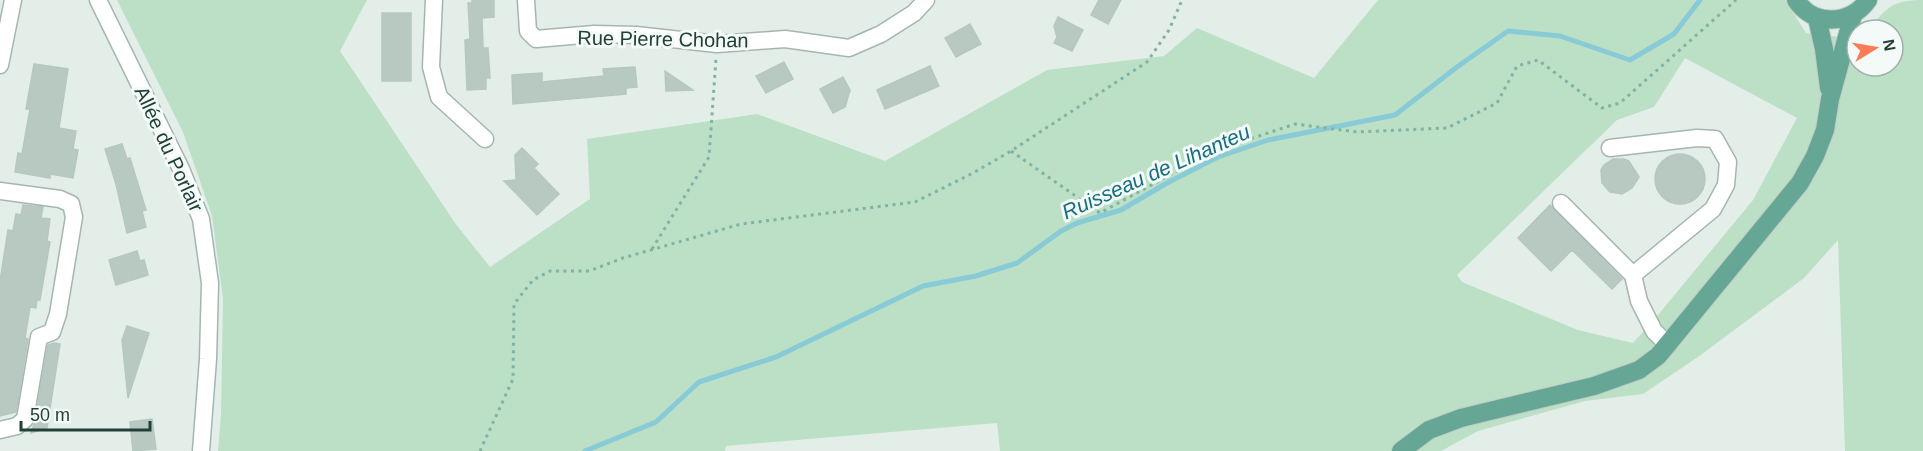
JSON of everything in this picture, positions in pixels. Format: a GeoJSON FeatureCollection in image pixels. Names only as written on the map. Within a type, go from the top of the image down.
{"type":"FeatureCollection","features":[{"type":"Feature","properties":{"kind":"main road"},"geometry":{"type":"LineString","coordinates":[[1796,0],[1806,12],[1816,18],[1835,20],[1853,15],[1868,0]]}},
{"type":"Feature","properties":{"kind":"main road"},"geometry":{"type":"LineString","coordinates":[[1401,451],[1430,430],[1461,418],[1594,386],[1639,370],[1658,357],[1800,183],[1815,156],[1825,130],[1830,99],[1853,15]]}},
{"type":"Feature","properties":{"kind":"main road"},"geometry":{"type":"LineString","coordinates":[[1816,18],[1824,49],[1830,99]]}},
{"type":"Feature","properties":{"kind":"street"},"geometry":{"type":"LineString","coordinates":[[0,65],[12,0]]}},
{"type":"Feature","properties":{"kind":"street","name":"Allée du Porlair"},"geometry":{"type":"LineString","coordinates":[[98,0],[181,169],[201,219],[210,283],[208,359],[201,451]]}},
{"type":"Feature","properties":{"kind":"street"},"geometry":{"type":"LineString","coordinates":[[434,0],[431,67],[439,97],[485,139]]}},
{"type":"Feature","properties":{"kind":"street","name":"Rue Pierre Chohan"},"geometry":{"type":"LineString","coordinates":[[526,0],[528,31],[536,39],[594,34],[636,35],[717,44],[785,39],[849,48],[881,34],[914,14],[926,0]]}},
{"type":"Feature","properties":{"kind":"street"},"geometry":{"type":"LineString","coordinates":[[1610,148],[1697,138],[1715,139],[1728,162],[1726,184],[1713,209],[1633,275]]}},
{"type":"Feature","properties":{"kind":"street"},"geometry":{"type":"LineString","coordinates":[[0,191],[60,199],[71,204],[74,217],[58,314],[52,332],[39,337],[24,419],[17,426],[0,430]]}},
{"type":"Feature","properties":{"kind":"street"},"geometry":{"type":"LineString","coordinates":[[1561,203],[1633,275],[1639,301],[1654,331],[1668,345]]}},
{"type":"Feature","properties":{"kind":"path"},"geometry":{"type":"LineString","coordinates":[[480,451],[513,379],[514,304],[533,280],[550,271],[589,271],[741,224],[915,202],[1011,151],[1147,62],[1169,30],[1182,0]]}},
{"type":"Feature","properties":{"kind":"path"},"geometry":{"type":"LineString","coordinates":[[1011,151],[1100,213],[1214,151],[1295,124],[1352,132],[1447,128],[1497,103],[1517,66],[1538,60],[1602,108],[1620,102],[1736,0]]}},
{"type":"Feature","properties":{"kind":"path"},"geometry":{"type":"LineString","coordinates":[[651,250],[709,157],[717,44]]}},
{"type":"Feature","properties":{"kind":"green space"},"geometry":{"type":"Polygon","coordinates":[[[117,0],[367,0],[340,51],[455,223],[490,267],[590,199],[587,139],[757,114],[885,161],[1047,70],[1164,56],[1197,28],[1314,78],[1378,0],[1785,0],[1806,33],[1845,38],[1845,78],[1905,78],[1905,18],[1878,18],[1897,4],[1923,0],[1923,451],[1845,451],[1838,240],[1804,278],[1698,357],[1643,394],[1585,401],[1478,431],[1441,451],[1000,451],[997,423],[726,446],[725,451],[218,451],[221,415],[223,299],[212,216],[183,132],[117,0]],[[1685,58],[1654,107],[1617,120],[1457,275],[1462,282],[1578,330],[1633,343],[1753,200],[1797,118],[1685,58]]]}},
{"type":"Feature","properties":{"kind":"building"},"geometry":{"type":"Polygon","coordinates":[[[472,0],[494,0],[494,17],[482,18],[483,48],[488,48],[490,78],[486,78],[486,89],[467,90],[465,40],[470,39],[468,3],[472,3],[472,0]]]}},
{"type":"Feature","properties":{"kind":"building"},"geometry":{"type":"Polygon","coordinates":[[[1099,0],[1121,0],[1108,24],[1091,15],[1099,0]]]}},
{"type":"Feature","properties":{"kind":"building"},"geometry":{"type":"Polygon","coordinates":[[[382,13],[411,13],[411,81],[382,81],[382,13]]]}},
{"type":"Feature","properties":{"kind":"building"},"geometry":{"type":"Polygon","coordinates":[[[1058,17],[1083,30],[1072,51],[1054,43],[1057,37],[1054,26],[1058,17]]]}},
{"type":"Feature","properties":{"kind":"building"},"geometry":{"type":"Polygon","coordinates":[[[970,24],[981,44],[956,57],[945,38],[970,24]]]}},
{"type":"Feature","properties":{"kind":"building"},"geometry":{"type":"Polygon","coordinates":[[[784,62],[793,79],[766,93],[756,76],[784,62]]]}},
{"type":"Feature","properties":{"kind":"building"},"geometry":{"type":"Polygon","coordinates":[[[34,64],[68,69],[59,128],[76,131],[73,149],[78,150],[73,178],[50,174],[50,178],[15,172],[18,153],[22,154],[30,109],[26,109],[34,64]]]}},
{"type":"Feature","properties":{"kind":"building"},"geometry":{"type":"Polygon","coordinates":[[[930,66],[939,86],[885,109],[877,90],[930,66]]]}},
{"type":"Feature","properties":{"kind":"building"},"geometry":{"type":"Polygon","coordinates":[[[635,67],[637,87],[626,88],[626,94],[513,104],[512,75],[542,73],[542,82],[604,76],[603,69],[635,67]]]}},
{"type":"Feature","properties":{"kind":"building"},"geometry":{"type":"Polygon","coordinates":[[[665,71],[693,90],[666,91],[665,71]]]}},
{"type":"Feature","properties":{"kind":"building"},"geometry":{"type":"Polygon","coordinates":[[[843,77],[850,90],[845,107],[833,113],[820,89],[843,77]]]}},
{"type":"Feature","properties":{"kind":"building"},"geometry":{"type":"Polygon","coordinates":[[[122,144],[127,159],[130,158],[146,210],[142,211],[146,227],[127,233],[105,149],[122,144]]]}},
{"type":"Feature","properties":{"kind":"building"},"geometry":{"type":"Polygon","coordinates":[[[522,148],[538,164],[534,168],[559,194],[537,215],[504,181],[516,180],[515,155],[522,148]]]}},
{"type":"Feature","properties":{"kind":"building"},"geometry":{"type":"Polygon","coordinates":[[[1675,154],[1685,154],[1698,161],[1705,174],[1705,184],[1698,197],[1685,204],[1675,204],[1666,200],[1659,193],[1655,184],[1655,174],[1659,165],[1666,158],[1675,154]]]}},
{"type":"Feature","properties":{"kind":"building"},"geometry":{"type":"Polygon","coordinates":[[[1613,159],[1629,161],[1639,177],[1632,188],[1622,194],[1610,192],[1602,183],[1601,170],[1613,159]]]}},
{"type":"Feature","properties":{"kind":"building"},"geometry":{"type":"Polygon","coordinates":[[[23,205],[43,207],[41,218],[50,219],[47,241],[50,242],[40,300],[37,300],[36,308],[30,307],[25,338],[28,339],[16,412],[0,416],[0,281],[8,230],[13,231],[16,214],[21,215],[23,205]]]}},
{"type":"Feature","properties":{"kind":"building"},"geometry":{"type":"Polygon","coordinates":[[[1550,205],[1622,279],[1612,289],[1572,250],[1551,271],[1518,238],[1550,205]]]}},
{"type":"Feature","properties":{"kind":"building"},"geometry":{"type":"Polygon","coordinates":[[[137,251],[140,261],[144,260],[148,275],[116,285],[109,260],[137,251]]]}},
{"type":"Feature","properties":{"kind":"building"},"geometry":{"type":"Polygon","coordinates":[[[127,326],[149,333],[128,398],[122,340],[127,326]]]}},
{"type":"Feature","properties":{"kind":"building"},"geometry":{"type":"Polygon","coordinates":[[[60,344],[47,428],[31,433],[48,345],[60,344]]]}},
{"type":"Feature","properties":{"kind":"building"},"geometry":{"type":"Polygon","coordinates":[[[152,419],[156,449],[133,451],[130,422],[152,419]]]}},
{"type":"Feature","properties":{"kind":"waterway","name":"Ruisseau de Lihanteu"},"geometry":{"type":"LineString","coordinates":[[585,451],[656,422],[699,382],[776,357],[923,286],[976,276],[1017,263],[1061,231],[1077,223],[1121,210],[1218,157],[1268,140],[1395,115],[1508,31],[1560,36],[1630,60],[1674,34],[1700,0]]}}]}
